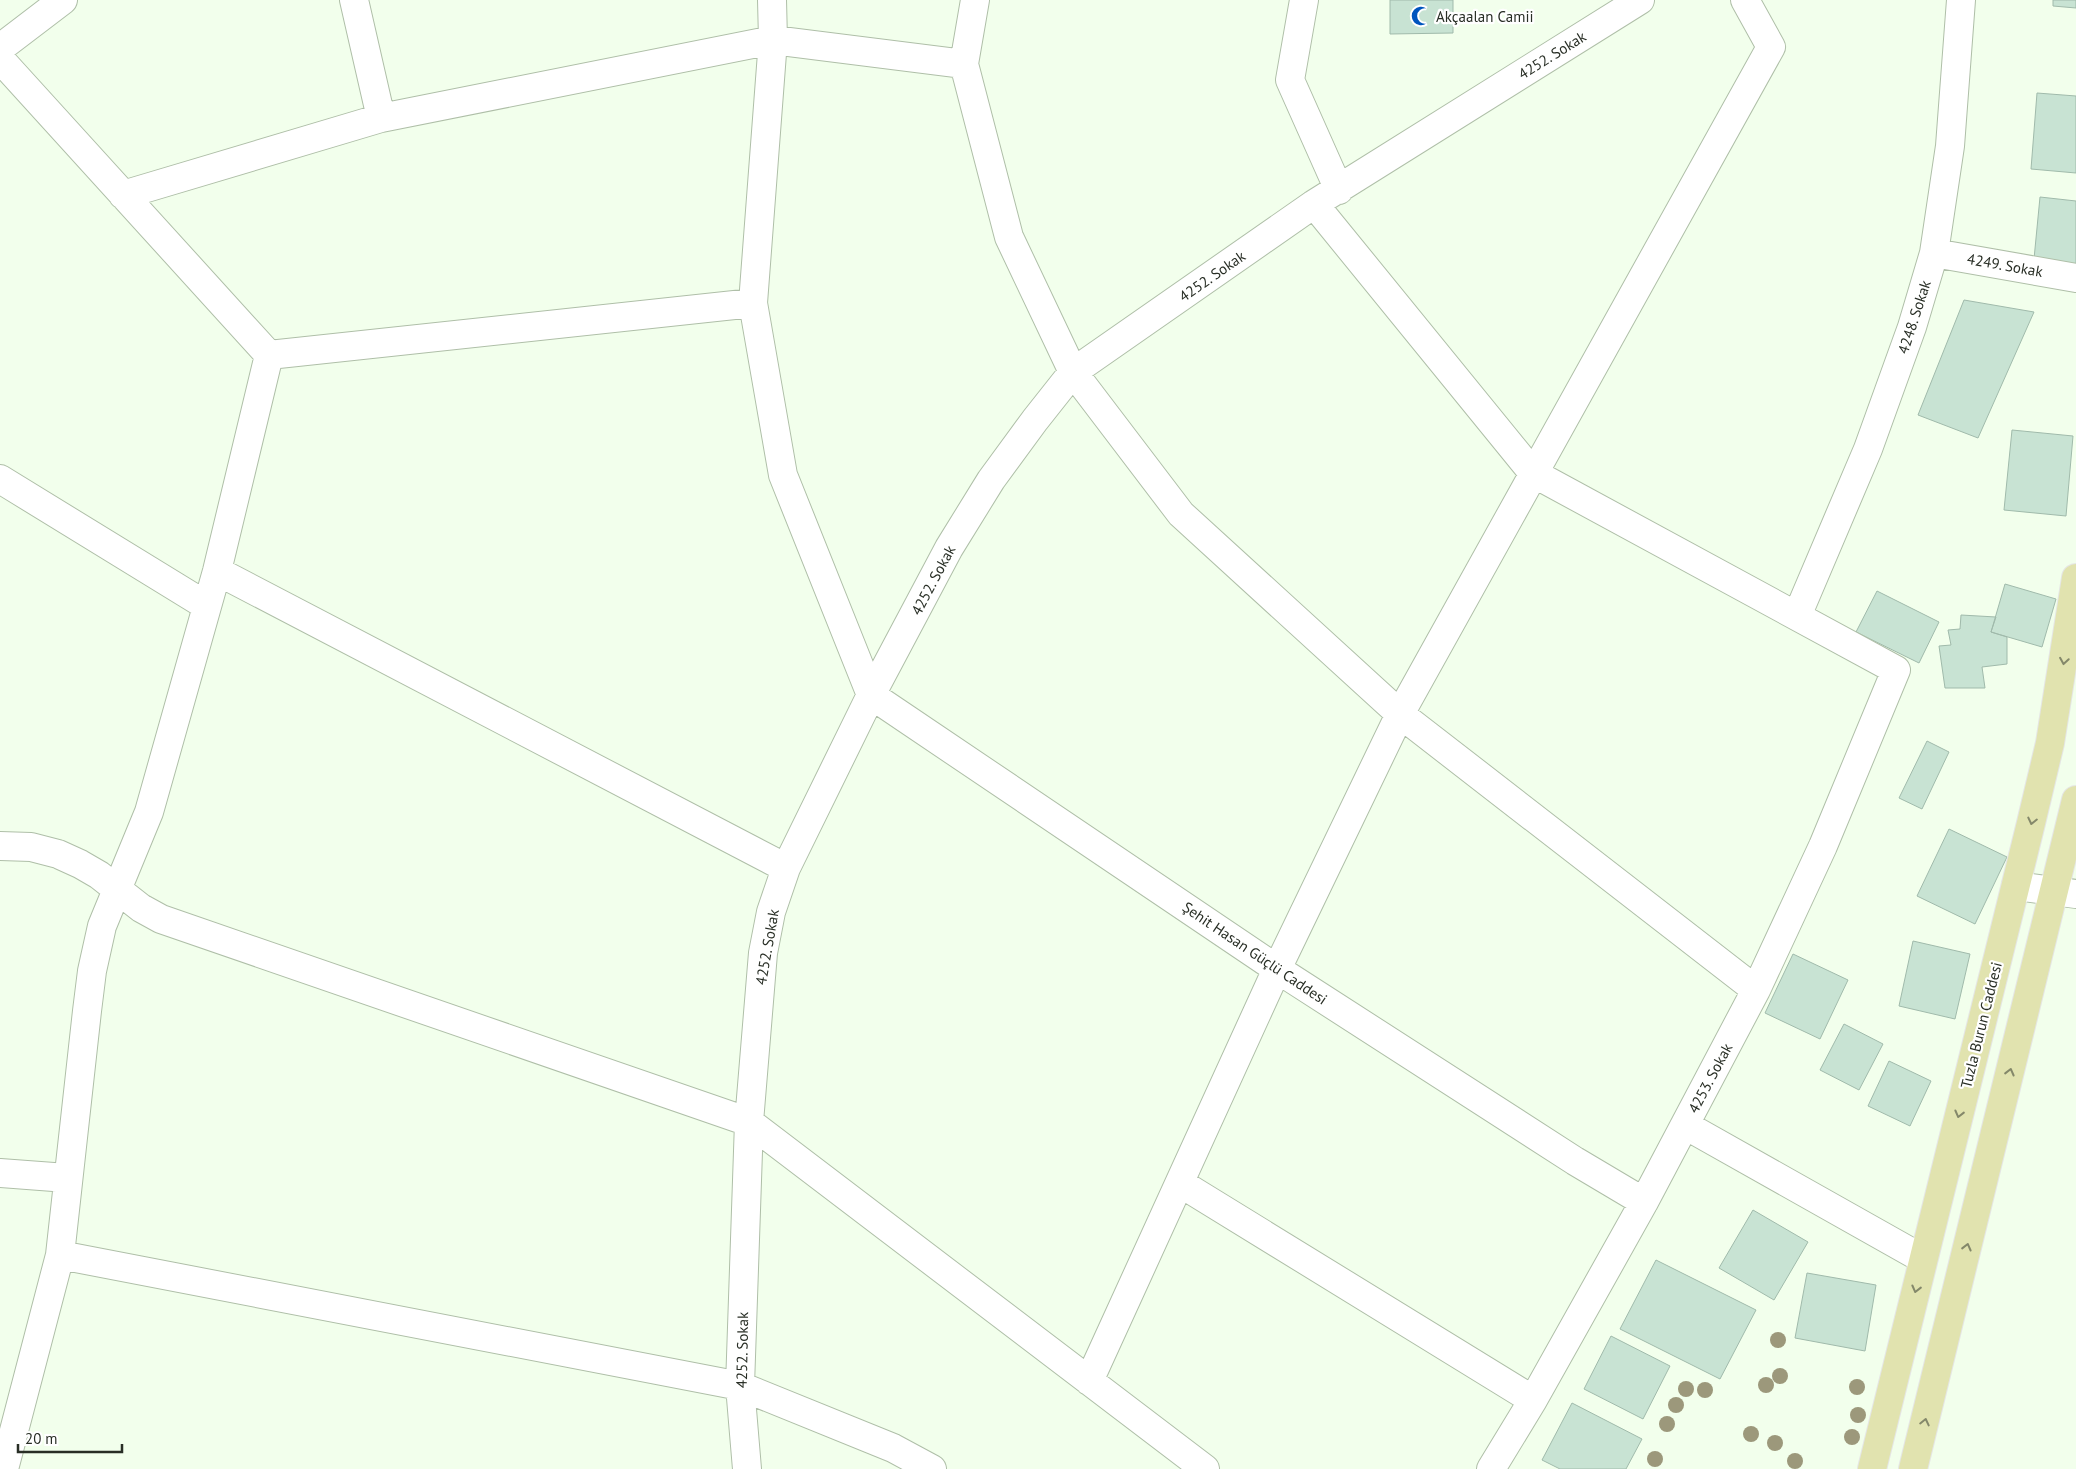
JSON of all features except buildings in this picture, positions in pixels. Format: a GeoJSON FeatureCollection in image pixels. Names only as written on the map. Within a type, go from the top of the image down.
{"type":"FeatureCollection","features":[{"type":"Feature","properties":{"kind":"main road","name":"Tuzla Burun Caddesi"},"geometry":{"type":"LineString","coordinates":[[1872,1469],[2050,743],[2076,578]]}},
{"type":"Feature","properties":{"kind":"main road"},"geometry":{"type":"LineString","coordinates":[[1913,1469],[2066,893],[2076,800]]}},
{"type":"Feature","properties":{"kind":"street"},"geometry":{"type":"LineString","coordinates":[[354,0],[381,118]]}},
{"type":"Feature","properties":{"kind":"street"},"geometry":{"type":"LineString","coordinates":[[772,0],[773,40],[753,303],[783,475],[871,695]]}},
{"type":"Feature","properties":{"kind":"street"},"geometry":{"type":"LineString","coordinates":[[975,0],[964,64],[1009,237],[1073,372],[1181,514],[1400,714],[1756,990]]}},
{"type":"Feature","properties":{"kind":"street"},"geometry":{"type":"LineString","coordinates":[[1304,0],[1290,80],[1339,190]]}},
{"type":"Feature","properties":{"kind":"street","name":"4252. Sokak"},"geometry":{"type":"LineString","coordinates":[[747,1469],[740,1386],[748,1122],[763,953],[771,912],[786,868],[871,695],[949,548],[981,497],[1035,420],[1073,372],[1314,204],[1640,0]]}},
{"type":"Feature","properties":{"kind":"street"},"geometry":{"type":"LineString","coordinates":[[1089,1381],[1277,969],[1400,714],[1771,47],[1745,0]]}},
{"type":"Feature","properties":{"kind":"street","name":"4248. Sokak"},"geometry":{"type":"LineString","coordinates":[[1797,616],[1868,449],[1912,327],[1934,253],[1950,146],[1961,0]]}},
{"type":"Feature","properties":{"kind":"street"},"geometry":{"type":"LineString","coordinates":[[0,48],[60,1]]}},
{"type":"Feature","properties":{"kind":"street"},"geometry":{"type":"LineString","coordinates":[[123,194],[381,118],[773,40],[964,64]]}},
{"type":"Feature","properties":{"kind":"street"},"geometry":{"type":"LineString","coordinates":[[0,59],[269,355]]}},
{"type":"Feature","properties":{"kind":"street"},"geometry":{"type":"LineString","coordinates":[[1314,204],[1533,473],[1797,616]]}},
{"type":"Feature","properties":{"kind":"street","name":"4249. Sokak"},"geometry":{"type":"LineString","coordinates":[[1934,253],[2076,278]]}},
{"type":"Feature","properties":{"kind":"street"},"geometry":{"type":"LineString","coordinates":[[269,355],[753,303]]}},
{"type":"Feature","properties":{"kind":"street"},"geometry":{"type":"LineString","coordinates":[[4,1469],[60,1255],[67,1178],[92,971],[102,926],[149,812],[217,571],[269,355]]}},
{"type":"Feature","properties":{"kind":"street"},"geometry":{"type":"LineString","coordinates":[[0,479],[207,606]]}},
{"type":"Feature","properties":{"kind":"street"},"geometry":{"type":"LineString","coordinates":[[217,571],[786,868]]}},
{"type":"Feature","properties":{"kind":"street","name":"4253. Sokak"},"geometry":{"type":"LineString","coordinates":[[1491,1469],[1533,1400],[1644,1202],[1756,990],[1823,846],[1896,670],[1797,616]]}},
{"type":"Feature","properties":{"kind":"street","name":"Şehit Hasan Güçlü Caddesi"},"geometry":{"type":"LineString","coordinates":[[871,695],[1277,969],[1575,1161],[1644,1202]]}},
{"type":"Feature","properties":{"kind":"street"},"geometry":{"type":"LineString","coordinates":[[0,846],[31,847],[58,854],[99,875],[141,908],[162,919],[748,1122],[1205,1469]]}},
{"type":"Feature","properties":{"kind":"street"},"geometry":{"type":"LineString","coordinates":[[2016,886],[2066,893]]}},
{"type":"Feature","properties":{"kind":"street"},"geometry":{"type":"LineString","coordinates":[[1685,1125],[1923,1260]]}},
{"type":"Feature","properties":{"kind":"street"},"geometry":{"type":"LineString","coordinates":[[0,1173],[67,1178]]}},
{"type":"Feature","properties":{"kind":"street"},"geometry":{"type":"LineString","coordinates":[[1180,1183],[1533,1400]]}},
{"type":"Feature","properties":{"kind":"street"},"geometry":{"type":"LineString","coordinates":[[60,1255],[740,1386],[893,1448],[932,1469]]}},
{"type":"Feature","properties":{"kind":"place","name":"Akçaalan Camii"},"geometry":{"type":"Point","coordinates":[1421,16]}}]}
